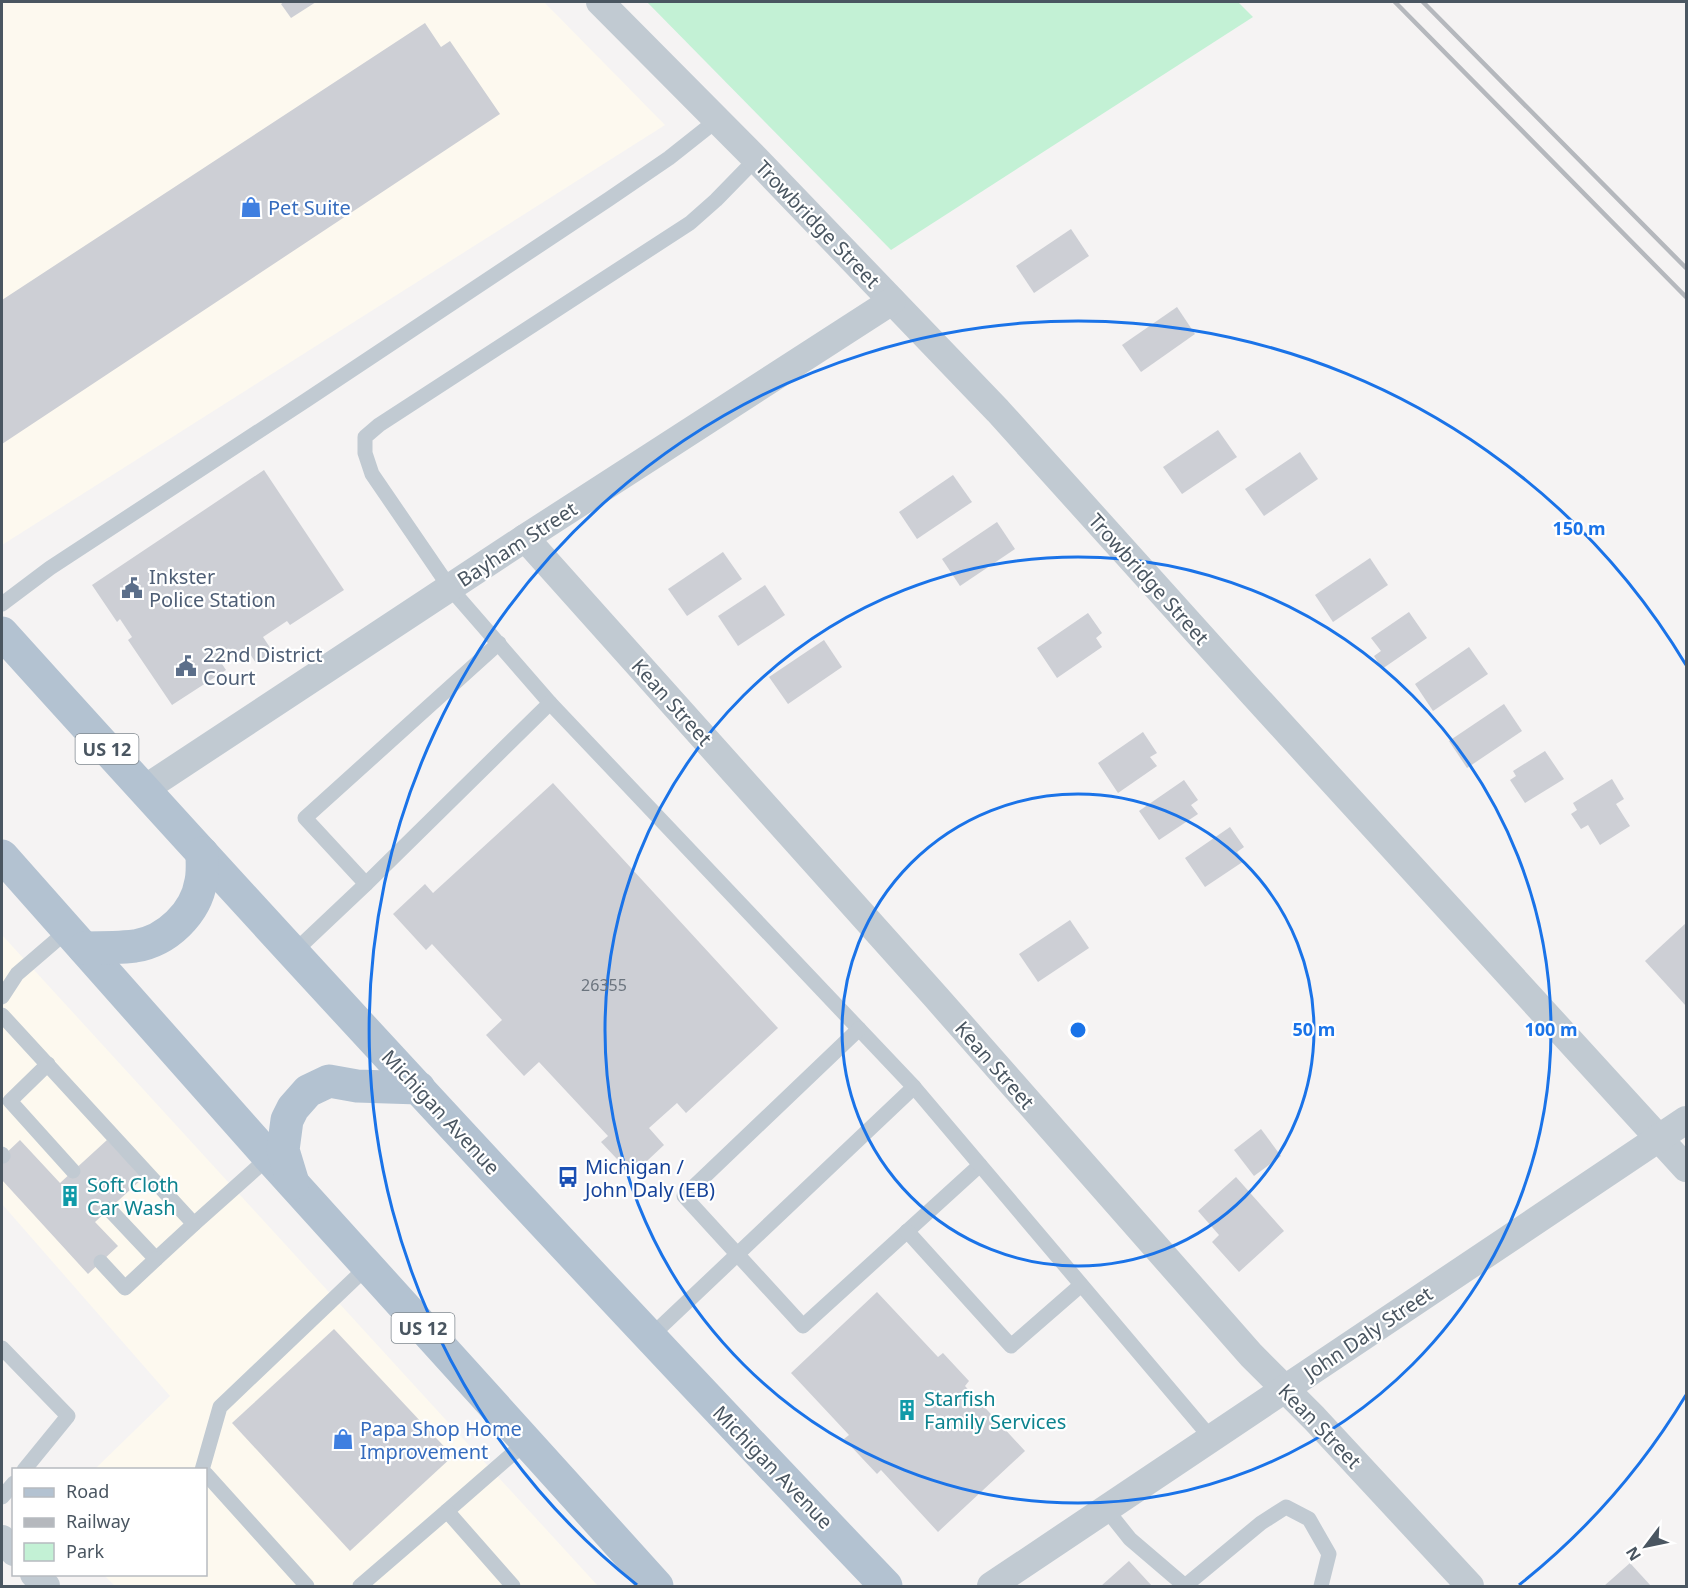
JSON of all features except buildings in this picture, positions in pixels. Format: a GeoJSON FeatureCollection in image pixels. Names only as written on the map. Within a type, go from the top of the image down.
{"type":"FeatureCollection","features":[{"type":"Feature","properties":{"kind":"main road","name":"Michigan Avenue"},"geometry":{"type":"LineString","coordinates":[[2,633],[143,790],[419,1088],[886,1587]]}},
{"type":"Feature","properties":{"kind":"main road"},"geometry":{"type":"LineString","coordinates":[[76,939],[136,946],[159,939],[177,925],[193,906],[201,882],[202,853]]}},
{"type":"Feature","properties":{"kind":"main road","name":"US 12"},"geometry":{"type":"LineString","coordinates":[[2,856],[269,1157],[657,1587]]}},
{"type":"Feature","properties":{"kind":"main road"},"geometry":{"type":"LineString","coordinates":[[293,1183],[283,1150],[287,1120],[293,1108],[308,1091],[329,1081],[357,1086],[419,1088]]}},
{"type":"Feature","properties":{"kind":"street","name":"Trowbridge Street"},"geometry":{"type":"LineString","coordinates":[[600,2],[756,159],[998,411],[1686,1168]]}},
{"type":"Feature","properties":{"kind":"street","name":"Bayham Street"},"geometry":{"type":"LineString","coordinates":[[143,790],[892,300]]}},
{"type":"Feature","properties":{"kind":"street","name":"Kean Street"},"geometry":{"type":"LineString","coordinates":[[525,538],[928,988],[1251,1355],[1314,1418],[1470,1587]]}},
{"type":"Feature","properties":{"kind":"street","name":"John Daly Street"},"geometry":{"type":"LineString","coordinates":[[991,1587],[1686,1120]]}},
{"type":"Feature","properties":{"kind":"street"},"geometry":{"type":"LineString","coordinates":[[35,1576],[46,1587]]}},
{"type":"Feature","properties":{"kind":"lane"},"geometry":{"type":"LineString","coordinates":[[2,604],[50,568],[643,176],[717,120]]}},
{"type":"Feature","properties":{"kind":"lane"},"geometry":{"type":"LineString","coordinates":[[756,159],[690,223],[379,425],[365,437],[365,453],[372,474],[450,588],[550,702],[914,1087],[1211,1438]]}},
{"type":"Feature","properties":{"kind":"lane"},"geometry":{"type":"LineString","coordinates":[[366,884],[306,818],[499,643]]}},
{"type":"Feature","properties":{"kind":"lane"},"geometry":{"type":"LineString","coordinates":[[294,952],[550,702]]}},
{"type":"Feature","properties":{"kind":"lane"},"geometry":{"type":"LineString","coordinates":[[2,997],[17,974],[76,939]]}},
{"type":"Feature","properties":{"kind":"lane"},"geometry":{"type":"LineString","coordinates":[[2,1015],[194,1224]]}},
{"type":"Feature","properties":{"kind":"lane"},"geometry":{"type":"LineString","coordinates":[[859,1029],[684,1197],[803,1326],[980,1165]]}},
{"type":"Feature","properties":{"kind":"lane"},"geometry":{"type":"LineString","coordinates":[[48,1064],[6,1105],[74,1171]]}},
{"type":"Feature","properties":{"kind":"lane"},"geometry":{"type":"LineString","coordinates":[[650,1337],[914,1087]]}},
{"type":"Feature","properties":{"kind":"lane"},"geometry":{"type":"LineString","coordinates":[[101,1262],[125,1288],[269,1157]]}},
{"type":"Feature","properties":{"kind":"lane"},"geometry":{"type":"LineString","coordinates":[[110,1209],[156,1259]]}},
{"type":"Feature","properties":{"kind":"lane"},"geometry":{"type":"LineString","coordinates":[[908,1231],[1011,1346],[1081,1285]]}},
{"type":"Feature","properties":{"kind":"lane"},"geometry":{"type":"LineString","coordinates":[[203,1468],[220,1407],[368,1266]]}},
{"type":"Feature","properties":{"kind":"lane"},"geometry":{"type":"LineString","coordinates":[[2,1348],[68,1416],[26,1468]]}},
{"type":"Feature","properties":{"kind":"lane"},"geometry":{"type":"LineString","coordinates":[[360,1587],[526,1442]]}},
{"type":"Feature","properties":{"kind":"lane"},"geometry":{"type":"LineString","coordinates":[[207,1475],[307,1587]]}},
{"type":"Feature","properties":{"kind":"lane"},"geometry":{"type":"LineString","coordinates":[[2,1497],[12,1485]]}},
{"type":"Feature","properties":{"kind":"lane"},"geometry":{"type":"LineString","coordinates":[[1106,1509],[1130,1539],[1185,1586],[1261,1523],[1286,1508],[1309,1519],[1329,1554],[1321,1587]]}},
{"type":"Feature","properties":{"kind":"lane"},"geometry":{"type":"LineString","coordinates":[[447,1511],[513,1587]]}},
{"type":"Feature","properties":{"kind":"shaded area"},"geometry":{"type":"Polygon","coordinates":[[[2,2],[544,2],[665,125],[2,545],[2,2]]]}},
{"type":"Feature","properties":{"kind":"shaded area"},"geometry":{"type":"Polygon","coordinates":[[[2,935],[598,1586],[115,1586],[105,1576],[207,1576],[207,1468],[96,1468],[170,1396],[2,1204],[2,935]]]}},
{"type":"Feature","properties":{"kind":"green space"},"geometry":{"type":"Polygon","coordinates":[[[647,2],[1238,2],[1253,17],[891,250],[647,2]]]}},
{"type":"Feature","properties":{"kind":"railway"},"geometry":{"type":"LineString","coordinates":[[1395,2],[1686,297]]}},
{"type":"Feature","properties":{"kind":"railway"},"geometry":{"type":"LineString","coordinates":[[1423,2],[1686,268]]}},
{"type":"Feature","properties":{"kind":"place","name":"Pet Suite"},"geometry":{"type":"Point","coordinates":[251,207]}},
{"type":"Feature","properties":{"kind":"place","name":"Inkster Police Station"},"geometry":{"type":"Point","coordinates":[132,588]}},
{"type":"Feature","properties":{"kind":"place","name":"22nd District Court"},"geometry":{"type":"Point","coordinates":[186,666]}},
{"type":"Feature","properties":{"kind":"place","name":"Michigan / John Daly (EB)"},"geometry":{"type":"Point","coordinates":[568,1177]}},
{"type":"Feature","properties":{"kind":"place","name":"Soft Cloth Car Wash"},"geometry":{"type":"Point","coordinates":[70,1196]}},
{"type":"Feature","properties":{"kind":"place","name":"Starfish Family Services"},"geometry":{"type":"Point","coordinates":[907,1410]}},
{"type":"Feature","properties":{"kind":"place","name":"Papa Shop Home Improvement"},"geometry":{"type":"Point","coordinates":[343,1439]}}]}
